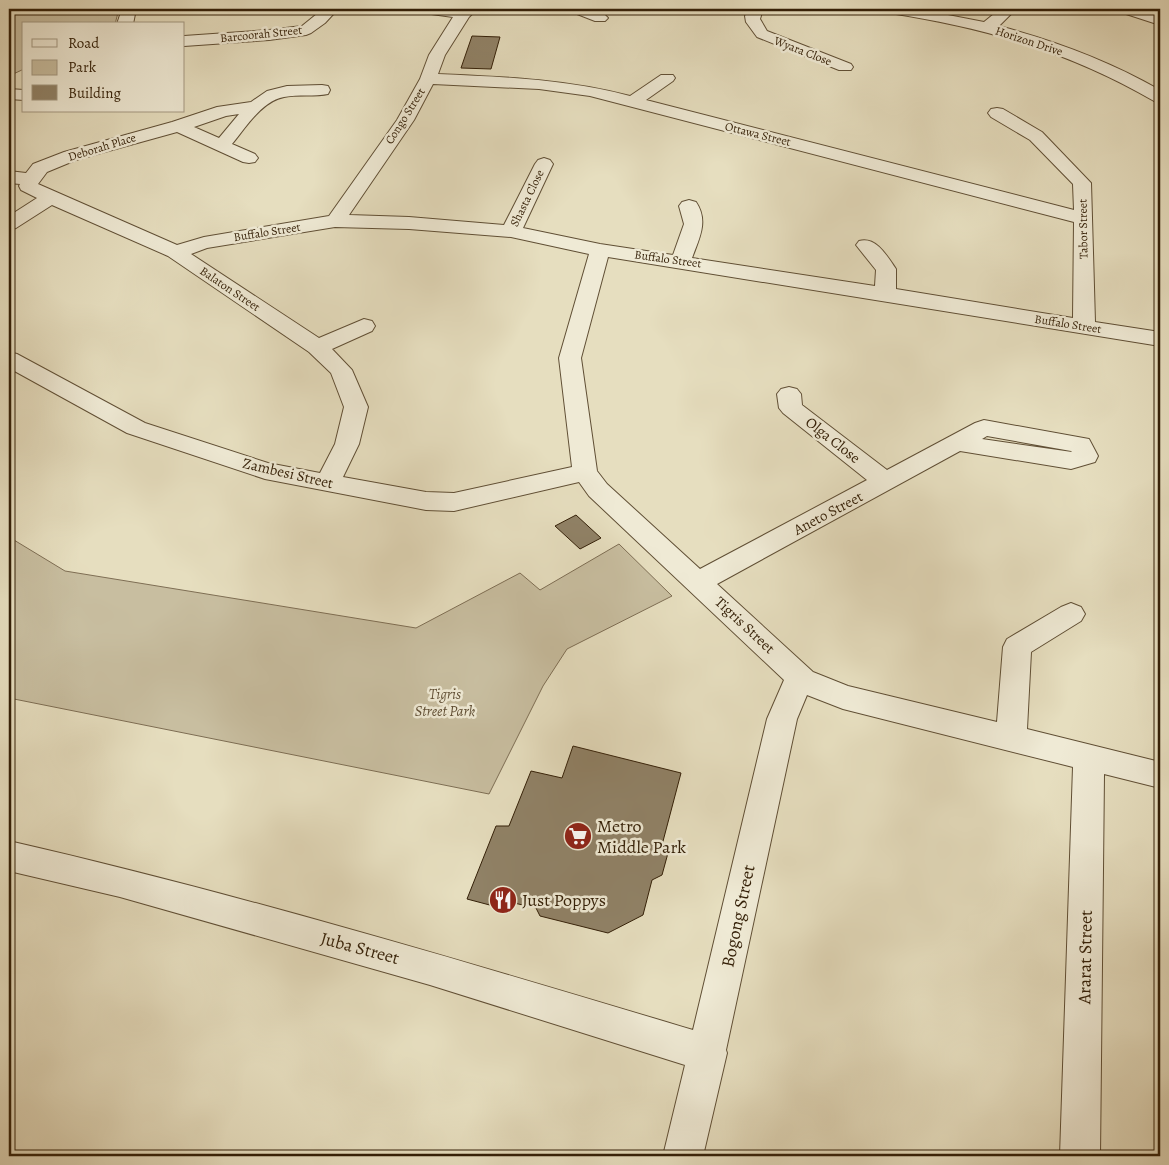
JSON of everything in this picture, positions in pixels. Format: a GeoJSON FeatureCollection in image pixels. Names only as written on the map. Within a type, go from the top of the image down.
{"type":"FeatureCollection","features":[{"type":"Feature","properties":{"kind":"street"},"geometry":{"type":"LineString","coordinates":[[126,22],[129,9]]}},
{"type":"Feature","properties":{"kind":"street","name":"Barcoorah Street"},"geometry":{"type":"LineString","coordinates":[[185,41],[268,35],[306,30],[331,9]]}},
{"type":"Feature","properties":{"kind":"street"},"geometry":{"type":"LineString","coordinates":[[422,9],[466,12]]}},
{"type":"Feature","properties":{"kind":"street"},"geometry":{"type":"LineString","coordinates":[[577,9],[600,18]]}},
{"type":"Feature","properties":{"kind":"street","name":"Wyara Close"},"geometry":{"type":"LineString","coordinates":[[756,9],[752,18],[754,26],[762,34],[845,66]]}},
{"type":"Feature","properties":{"kind":"street","name":"Horizon Drive"},"geometry":{"type":"LineString","coordinates":[[890,9],[948,18],[1042,44],[1088,61],[1160,97]]}},
{"type":"Feature","properties":{"kind":"street"},"geometry":{"type":"LineString","coordinates":[[987,28],[1009,9]]}},
{"type":"Feature","properties":{"kind":"street"},"geometry":{"type":"LineString","coordinates":[[1125,9],[1160,21]]}},
{"type":"Feature","properties":{"kind":"street","name":"Congo Street"},"geometry":{"type":"LineString","coordinates":[[335,221],[405,120],[428,79],[437,55],[466,12]]}},
{"type":"Feature","properties":{"kind":"street"},"geometry":{"type":"LineString","coordinates":[[632,102],[667,78]]}},
{"type":"Feature","properties":{"kind":"street","name":"Ottawa Street"},"geometry":{"type":"LineString","coordinates":[[428,79],[539,84],[591,91],[1084,218]]}},
{"type":"Feature","properties":{"kind":"street","name":"Deborah Place"},"geometry":{"type":"LineString","coordinates":[[221,146],[257,106],[270,97],[281,92],[322,90]]}},
{"type":"Feature","properties":{"kind":"street"},"geometry":{"type":"LineString","coordinates":[[9,94],[22,96]]}},
{"type":"Feature","properties":{"kind":"street","name":"Deborah Place"},"geometry":{"type":"LineString","coordinates":[[31,179],[40,168],[70,156],[178,126],[223,111],[257,106]]}},
{"type":"Feature","properties":{"kind":"street","name":"Tabor Street"},"geometry":{"type":"LineString","coordinates":[[996,113],[1036,136],[1082,183],[1084,218],[1084,326]]}},
{"type":"Feature","properties":{"kind":"street"},"geometry":{"type":"LineString","coordinates":[[178,126],[249,158]]}},
{"type":"Feature","properties":{"kind":"street","name":"Shasta Close"},"geometry":{"type":"LineString","coordinates":[[511,231],[544,164]]}},
{"type":"Feature","properties":{"kind":"street"},"geometry":{"type":"LineString","coordinates":[[9,177],[31,179]]}},
{"type":"Feature","properties":{"kind":"street","name":"Balaton Street"},"geometry":{"type":"LineString","coordinates":[[31,179],[28,186],[50,198],[152,240],[175,252],[317,347],[341,370],[356,408],[347,444],[328,483]]}},
{"type":"Feature","properties":{"kind":"street"},"geometry":{"type":"LineString","coordinates":[[9,224],[50,198]]}},
{"type":"Feature","properties":{"kind":"street"},"geometry":{"type":"LineString","coordinates":[[681,261],[694,224],[689,206]]}},
{"type":"Feature","properties":{"kind":"street","name":"Buffalo Street"},"geometry":{"type":"LineString","coordinates":[[175,252],[204,243],[335,221],[409,223],[511,231],[600,250],[681,261],[1160,340]]}},
{"type":"Feature","properties":{"kind":"street"},"geometry":{"type":"LineString","coordinates":[[866,245],[886,269],[884,294]]}},
{"type":"Feature","properties":{"kind":"street","name":"Tigris Street"},"geometry":{"type":"LineString","coordinates":[[600,250],[570,358],[585,472],[598,490],[803,680],[843,697],[1160,775]]}},
{"type":"Feature","properties":{"kind":"street"},"geometry":{"type":"LineString","coordinates":[[317,347],[364,326]]}},
{"type":"Feature","properties":{"kind":"street","name":"Zambesi Street"},"geometry":{"type":"LineString","coordinates":[[9,359],[136,428],[265,471],[426,501],[454,502],[585,472]]}},
{"type":"Feature","properties":{"kind":"street","name":"Olga Close"},"geometry":{"type":"LineString","coordinates":[[789,394],[791,408],[886,482]]}},
{"type":"Feature","properties":{"kind":"street","name":"Aneto Street"},"geometry":{"type":"LineString","coordinates":[[699,582],[957,443]]}},
{"type":"Feature","properties":{"kind":"street"},"geometry":{"type":"LineString","coordinates":[[1011,737],[1017,647],[1071,614]]}},
{"type":"Feature","properties":{"kind":"street","name":"Bogong Street"},"geometry":{"type":"LineString","coordinates":[[683,1156],[708,1053],[782,719],[794,689],[803,680]]}},
{"type":"Feature","properties":{"kind":"street","name":"Ararat Street"},"geometry":{"type":"LineString","coordinates":[[1080,1156],[1089,758]]}},
{"type":"Feature","properties":{"kind":"street","name":"Juba Street"},"geometry":{"type":"LineString","coordinates":[[9,856],[120,882],[430,968],[708,1053]]}},
{"type":"Feature","properties":{"kind":"green space"},"geometry":{"type":"Polygon","coordinates":[[[9,9],[119,9],[116,22],[22,22],[22,70],[9,76],[9,9]]]}},
{"type":"Feature","properties":{"kind":"green space","name":"Tigris Street Park"},"geometry":{"type":"Polygon","coordinates":[[[9,537],[65,571],[416,628],[520,573],[540,590],[619,544],[672,596],[567,649],[543,686],[489,794],[9,698],[9,537]]]}},
{"type":"Feature","properties":{"kind":"building"},"geometry":{"type":"Polygon","coordinates":[[[472,36],[500,37],[491,69],[461,68],[472,36]]]}},
{"type":"Feature","properties":{"kind":"building"},"geometry":{"type":"Polygon","coordinates":[[[576,515],[601,538],[580,549],[555,526],[576,515]]]}},
{"type":"Feature","properties":{"kind":"building","name":"Metro Middle Park"},"geometry":{"type":"Polygon","coordinates":[[[573,746],[681,773],[662,845],[668,853],[662,875],[652,880],[643,915],[608,933],[540,916],[536,908],[514,903],[501,908],[467,899],[496,826],[509,826],[531,771],[562,778],[573,746]]]}},
{"type":"Feature","properties":{"kind":"place","name":"Metro Middle Park"},"geometry":{"type":"Point","coordinates":[578,836]}},
{"type":"Feature","properties":{"kind":"place","name":"Just Poppys"},"geometry":{"type":"Point","coordinates":[503,900]}}]}
